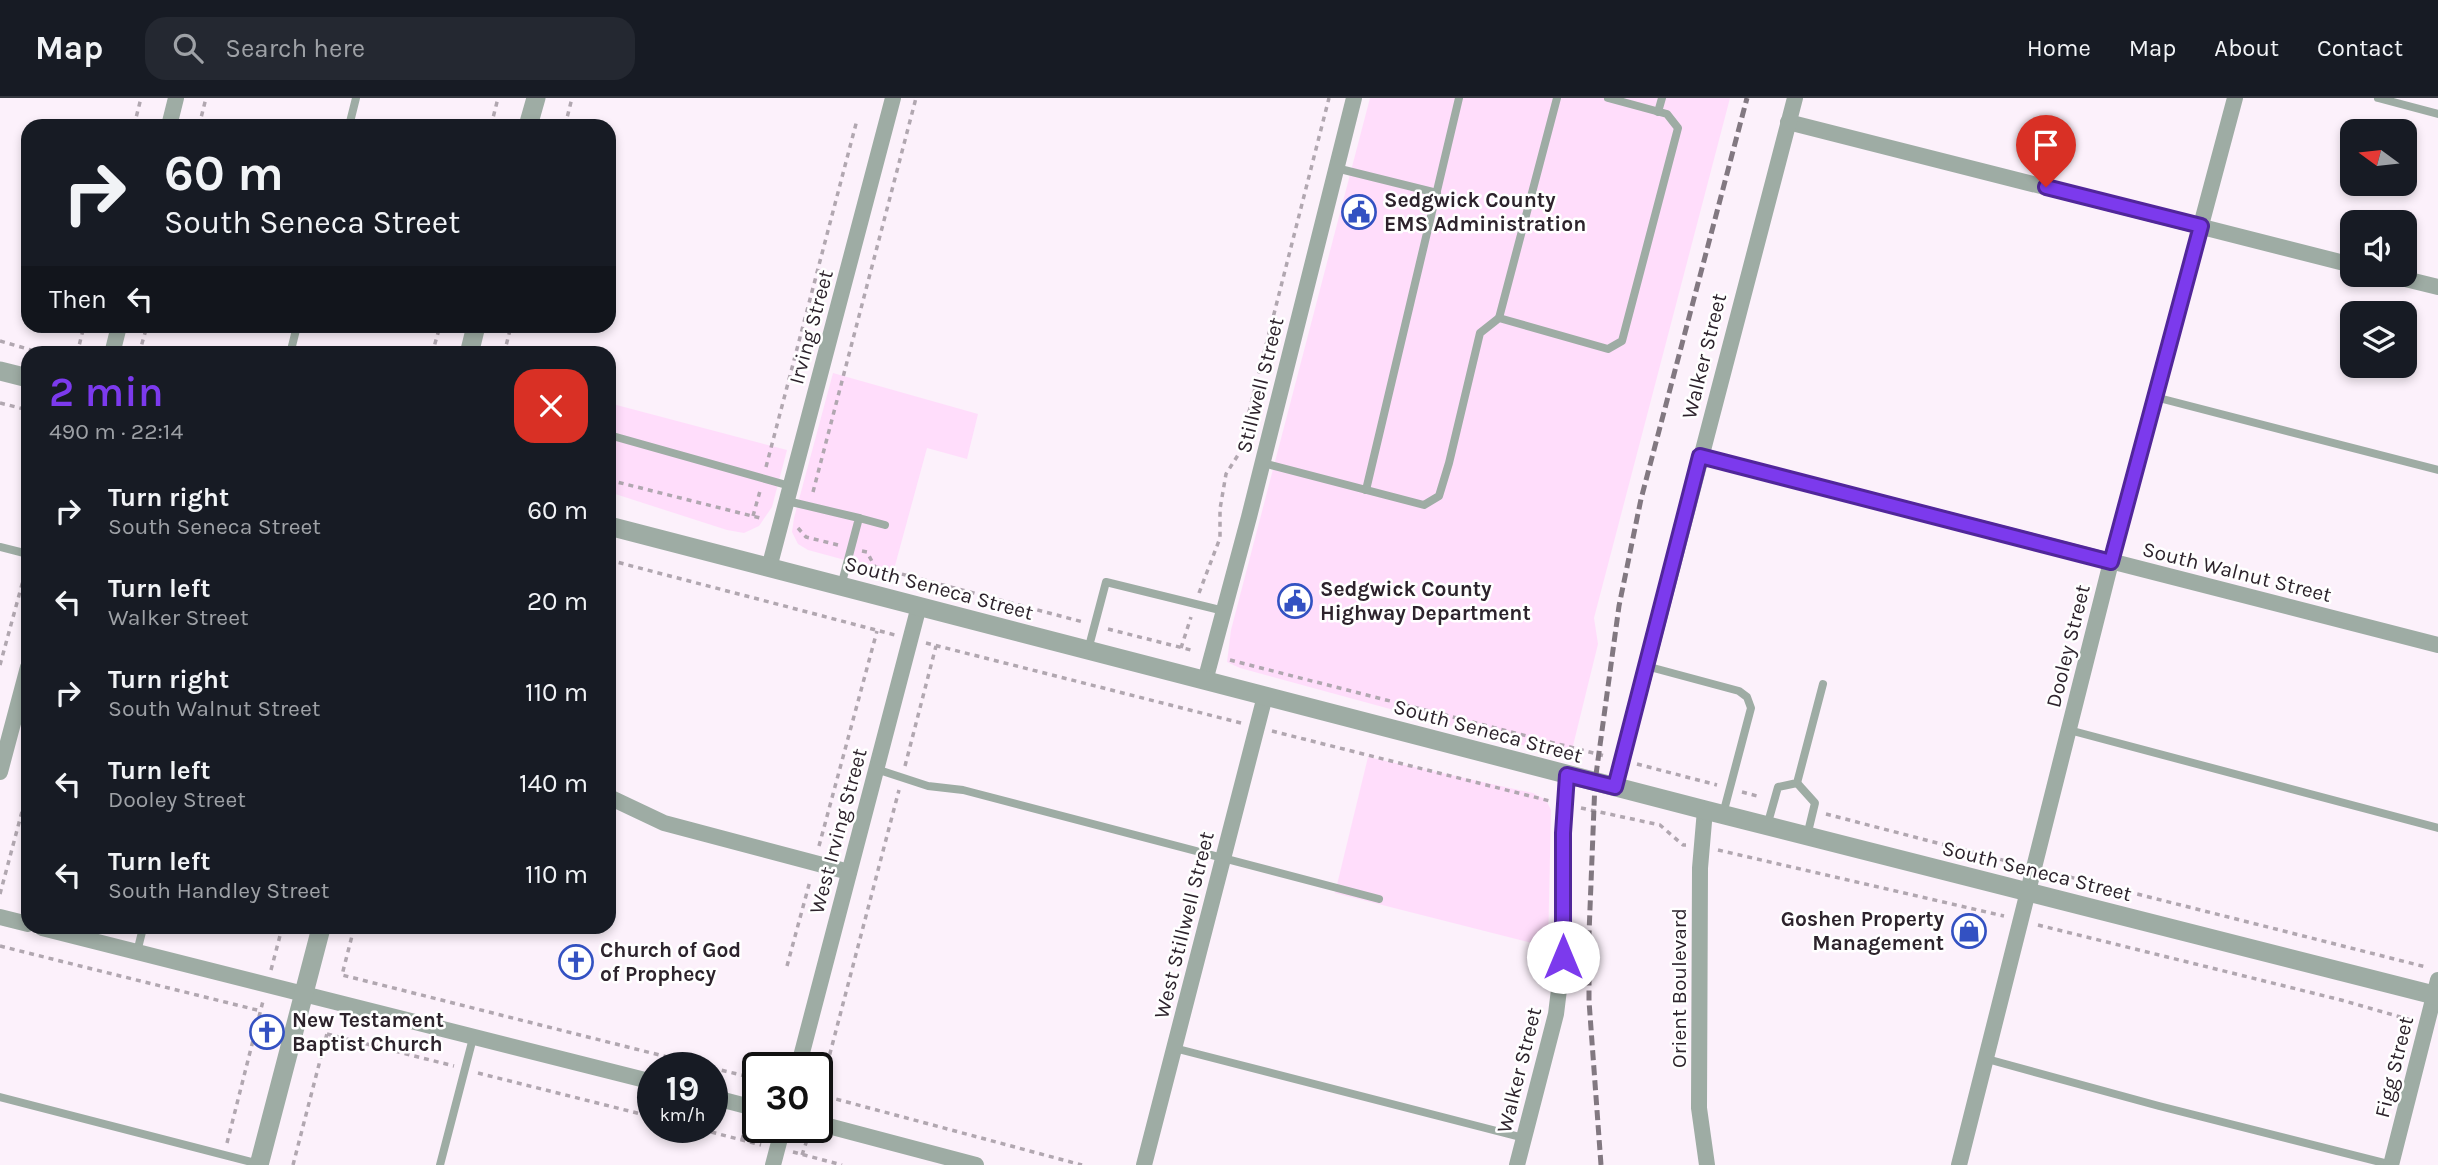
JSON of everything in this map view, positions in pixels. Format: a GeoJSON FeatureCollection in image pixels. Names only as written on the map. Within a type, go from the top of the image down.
{"type":"FeatureCollection","features":[{"type":"Feature","properties":{"kind":"street"},"geometry":{"type":"LineString","coordinates":[[171,119],[176,98]]}},
{"type":"Feature","properties":{"kind":"street"},"geometry":{"type":"LineString","coordinates":[[530,119],[536,98]]}},
{"type":"Feature","properties":{"kind":"street","name":"Stillwell Street"},"geometry":{"type":"LineString","coordinates":[[1205,681],[1263,463],[1354,98]]}},
{"type":"Feature","properties":{"kind":"street","name":"Walker Street"},"geometry":{"type":"LineString","coordinates":[[1615,787],[1795,98]]}},
{"type":"Feature","properties":{"kind":"street","name":"Dooley Street"},"geometry":{"type":"LineString","coordinates":[[1959,1165],[2111,562],[2235,98]]}},
{"type":"Feature","properties":{"kind":"street","name":"Irving Street"},"geometry":{"type":"LineString","coordinates":[[769,568],[889,99]]}},
{"type":"Feature","properties":{"kind":"street"},"geometry":{"type":"LineString","coordinates":[[1788,122],[2340,262]]}},
{"type":"Feature","properties":{"kind":"street"},"geometry":{"type":"LineString","coordinates":[[2417,282],[2438,287]]}},
{"type":"Feature","properties":{"kind":"street"},"geometry":{"type":"LineString","coordinates":[[0,371],[21,376]]}},
{"type":"Feature","properties":{"kind":"street","name":"South Walnut Street"},"geometry":{"type":"LineString","coordinates":[[1700,456],[2438,645]]}},
{"type":"Feature","properties":{"kind":"street","name":"South Seneca Street"},"geometry":{"type":"LineString","coordinates":[[616,528],[1714,813],[2437,990]]}},
{"type":"Feature","properties":{"kind":"street","name":"West Irving Street"},"geometry":{"type":"LineString","coordinates":[[803,1052],[919,606]]}},
{"type":"Feature","properties":{"kind":"street"},"geometry":{"type":"LineString","coordinates":[[0,772],[21,693]]}},
{"type":"Feature","properties":{"kind":"street","name":"West Stillwell Street"},"geometry":{"type":"LineString","coordinates":[[1144,1165],[1265,696]]}},
{"type":"Feature","properties":{"kind":"street","name":"Walker Street"},"geometry":{"type":"LineString","coordinates":[[1517,1165],[1556,1014],[1563,957],[1567,775]]}},
{"type":"Feature","properties":{"kind":"street"},"geometry":{"type":"LineString","coordinates":[[616,800],[664,822],[849,872]]}},
{"type":"Feature","properties":{"kind":"street","name":"Orient Boulevard"},"geometry":{"type":"LineString","coordinates":[[1707,1165],[1699,1108],[1702,848],[1714,813]]}},
{"type":"Feature","properties":{"kind":"street"},"geometry":{"type":"LineString","coordinates":[[0,917],[21,922]]}},
{"type":"Feature","properties":{"kind":"street"},"geometry":{"type":"LineString","coordinates":[[66,934],[637,1078]]}},
{"type":"Feature","properties":{"kind":"street"},"geometry":{"type":"LineString","coordinates":[[259,1165],[319,934]]}},
{"type":"Feature","properties":{"kind":"street","name":"Figg Street"},"geometry":{"type":"LineString","coordinates":[[2392,1165],[2426,1024],[2437,990]]}},
{"type":"Feature","properties":{"kind":"street"},"geometry":{"type":"LineString","coordinates":[[833,1128],[976,1165]]}},
{"type":"Feature","properties":{"kind":"street"},"geometry":{"type":"LineString","coordinates":[[774,1165],[779,1143]]}},
{"type":"Feature","properties":{"kind":"lane"},"geometry":{"type":"LineString","coordinates":[[351,119],[356,98]]}},
{"type":"Feature","properties":{"kind":"lane"},"geometry":{"type":"LineString","coordinates":[[1366,490],[1459,98]]}},
{"type":"Feature","properties":{"kind":"lane"},"geometry":{"type":"LineString","coordinates":[[1263,463],[1424,505],[1439,496],[1450,463],[1480,333],[1499,318],[1557,98]]}},
{"type":"Feature","properties":{"kind":"lane"},"geometry":{"type":"LineString","coordinates":[[1499,318],[1608,349],[1622,341],[1678,128],[1667,114],[1608,98]]}},
{"type":"Feature","properties":{"kind":"lane"},"geometry":{"type":"LineString","coordinates":[[1658,112],[1662,98]]}},
{"type":"Feature","properties":{"kind":"lane"},"geometry":{"type":"LineString","coordinates":[[2378,98],[2438,114]]}},
{"type":"Feature","properties":{"kind":"lane"},"geometry":{"type":"LineString","coordinates":[[1336,168],[1437,193]]}},
{"type":"Feature","properties":{"kind":"lane"},"geometry":{"type":"LineString","coordinates":[[2155,397],[2438,470]]}},
{"type":"Feature","properties":{"kind":"lane"},"geometry":{"type":"LineString","coordinates":[[616,437],[763,478],[809,506],[885,525]]}},
{"type":"Feature","properties":{"kind":"lane"},"geometry":{"type":"LineString","coordinates":[[841,586],[859,518]]}},
{"type":"Feature","properties":{"kind":"lane"},"geometry":{"type":"LineString","coordinates":[[0,547],[21,552]]}},
{"type":"Feature","properties":{"kind":"lane"},"geometry":{"type":"LineString","coordinates":[[1088,650],[1106,582],[1224,611]]}},
{"type":"Feature","properties":{"kind":"lane"},"geometry":{"type":"LineString","coordinates":[[1646,666],[1739,691],[1747,696],[1751,708],[1730,789],[1714,813]]}},
{"type":"Feature","properties":{"kind":"lane"},"geometry":{"type":"LineString","coordinates":[[1797,783],[1822,684]]}},
{"type":"Feature","properties":{"kind":"lane"},"geometry":{"type":"LineString","coordinates":[[2069,730],[2438,828]]}},
{"type":"Feature","properties":{"kind":"lane"},"geometry":{"type":"LineString","coordinates":[[876,769],[928,786],[964,790],[1379,899]]}},
{"type":"Feature","properties":{"kind":"lane"},"geometry":{"type":"LineString","coordinates":[[1767,826],[1778,787],[1797,783]]}},
{"type":"Feature","properties":{"kind":"lane"},"geometry":{"type":"LineString","coordinates":[[1797,783],[1815,803],[1807,836]]}},
{"type":"Feature","properties":{"kind":"lane"},"geometry":{"type":"LineString","coordinates":[[137,952],[142,934]]}},
{"type":"Feature","properties":{"kind":"lane"},"geometry":{"type":"LineString","coordinates":[[440,1165],[473,1038]]}},
{"type":"Feature","properties":{"kind":"lane"},"geometry":{"type":"LineString","coordinates":[[1174,1048],[1524,1138]]}},
{"type":"Feature","properties":{"kind":"lane"},"geometry":{"type":"LineString","coordinates":[[1987,1059],[2392,1165]]}},
{"type":"Feature","properties":{"kind":"lane"},"geometry":{"type":"LineString","coordinates":[[0,1097],[259,1165]]}},
{"type":"Feature","properties":{"kind":"path"},"geometry":{"type":"LineString","coordinates":[[136,119],[141,98]]}},
{"type":"Feature","properties":{"kind":"path"},"geometry":{"type":"LineString","coordinates":[[201,119],[206,98]]}},
{"type":"Feature","properties":{"kind":"path"},"geometry":{"type":"LineString","coordinates":[[493,119],[498,98]]}},
{"type":"Feature","properties":{"kind":"path"},"geometry":{"type":"LineString","coordinates":[[567,119],[572,98]]}},
{"type":"Feature","properties":{"kind":"path"},"geometry":{"type":"LineString","coordinates":[[802,532],[916,98]]}},
{"type":"Feature","properties":{"kind":"path"},"geometry":{"type":"LineString","coordinates":[[1181,648],[1220,538],[1220,509],[1226,474],[1238,455],[1329,98]]}},
{"type":"Feature","properties":{"kind":"path"},"geometry":{"type":"LineString","coordinates":[[753,516],[857,120]]}},
{"type":"Feature","properties":{"kind":"path"},"geometry":{"type":"LineString","coordinates":[[0,341],[21,347]]}},
{"type":"Feature","properties":{"kind":"path"},"geometry":{"type":"LineString","coordinates":[[0,403],[21,408]]}},
{"type":"Feature","properties":{"kind":"path"},"geometry":{"type":"LineString","coordinates":[[616,482],[797,527],[806,537],[867,552],[875,567],[1774,801]]}},
{"type":"Feature","properties":{"kind":"path"},"geometry":{"type":"LineString","coordinates":[[616,562],[1257,727],[1619,818],[1660,825],[1683,845],[1741,853],[2341,1000],[2426,1024]]}},
{"type":"Feature","properties":{"kind":"path"},"geometry":{"type":"LineString","coordinates":[[0,665],[21,588]]}},
{"type":"Feature","properties":{"kind":"path"},"geometry":{"type":"LineString","coordinates":[[787,967],[877,631]]}},
{"type":"Feature","properties":{"kind":"path"},"geometry":{"type":"LineString","coordinates":[[829,1052],[936,646]]}},
{"type":"Feature","properties":{"kind":"path"},"geometry":{"type":"LineString","coordinates":[[1813,811],[2438,970]]}},
{"type":"Feature","properties":{"kind":"path"},"geometry":{"type":"LineString","coordinates":[[0,894],[21,815]]}},
{"type":"Feature","properties":{"kind":"path"},"geometry":{"type":"LineString","coordinates":[[224,1155],[280,934]]}},
{"type":"Feature","properties":{"kind":"path"},"geometry":{"type":"LineString","coordinates":[[293,1165],[352,934]]}},
{"type":"Feature","properties":{"kind":"path"},"geometry":{"type":"LineString","coordinates":[[0,946],[261,1011]]}},
{"type":"Feature","properties":{"kind":"path"},"geometry":{"type":"LineString","coordinates":[[342,975],[648,1052]]}},
{"type":"Feature","properties":{"kind":"path"},"geometry":{"type":"LineString","coordinates":[[327,1034],[637,1113]]}},
{"type":"Feature","properties":{"kind":"path"},"geometry":{"type":"LineString","coordinates":[[833,1098],[1082,1165]]}},
{"type":"Feature","properties":{"kind":"path"},"geometry":{"type":"LineString","coordinates":[[802,1155],[806,1143]]}},
{"type":"Feature","properties":{"kind":"shaded area"},"geometry":{"type":"Polygon","coordinates":[[[1370,98],[1730,98],[1594,618],[1598,644],[1570,758],[1240,668],[1227,662],[1231,630],[1370,98]]]}},
{"type":"Feature","properties":{"kind":"shaded area"},"geometry":{"type":"Polygon","coordinates":[[[833,373],[978,414],[967,459],[927,448],[893,573],[808,550],[798,544],[792,532],[833,373]]]}},
{"type":"Feature","properties":{"kind":"shaded area"},"geometry":{"type":"Polygon","coordinates":[[[616,405],[787,450],[772,507],[759,526],[744,533],[616,494],[616,405]]]}},
{"type":"Feature","properties":{"kind":"shaded area"},"geometry":{"type":"Polygon","coordinates":[[[1368,757],[1533,793],[1546,800],[1551,810],[1548,947],[1335,893],[1368,757]]]}},
{"type":"Feature","properties":{"kind":"railway"},"geometry":{"type":"LineString","coordinates":[[1601,1165],[1589,1001],[1589,934],[1595,782],[1619,606],[1641,499],[1747,98]]}},
{"type":"Feature","properties":{"kind":"place","name":"Sedgwick County EMS Administration"},"geometry":{"type":"Point","coordinates":[1359,212]}},
{"type":"Feature","properties":{"kind":"place","name":"Sedgwick County Highway Department"},"geometry":{"type":"Point","coordinates":[1295,601]}},
{"type":"Feature","properties":{"kind":"place","name":"Goshen Property Management"},"geometry":{"type":"Point","coordinates":[1969,931]}},
{"type":"Feature","properties":{"kind":"place","name":"Church of God of Prophecy"},"geometry":{"type":"Point","coordinates":[576,962]}},
{"type":"Feature","properties":{"kind":"place","name":"New Testament Baptist Church"},"geometry":{"type":"Point","coordinates":[267,1032]}},
{"type":"Feature","properties":{"kind":"route"},"geometry":{"type":"LineString","coordinates":[[1563,957],[1563,833],[1567,775],[1615,787],[1700,456],[2111,562],[2201,226],[2046,187]]}}]}
